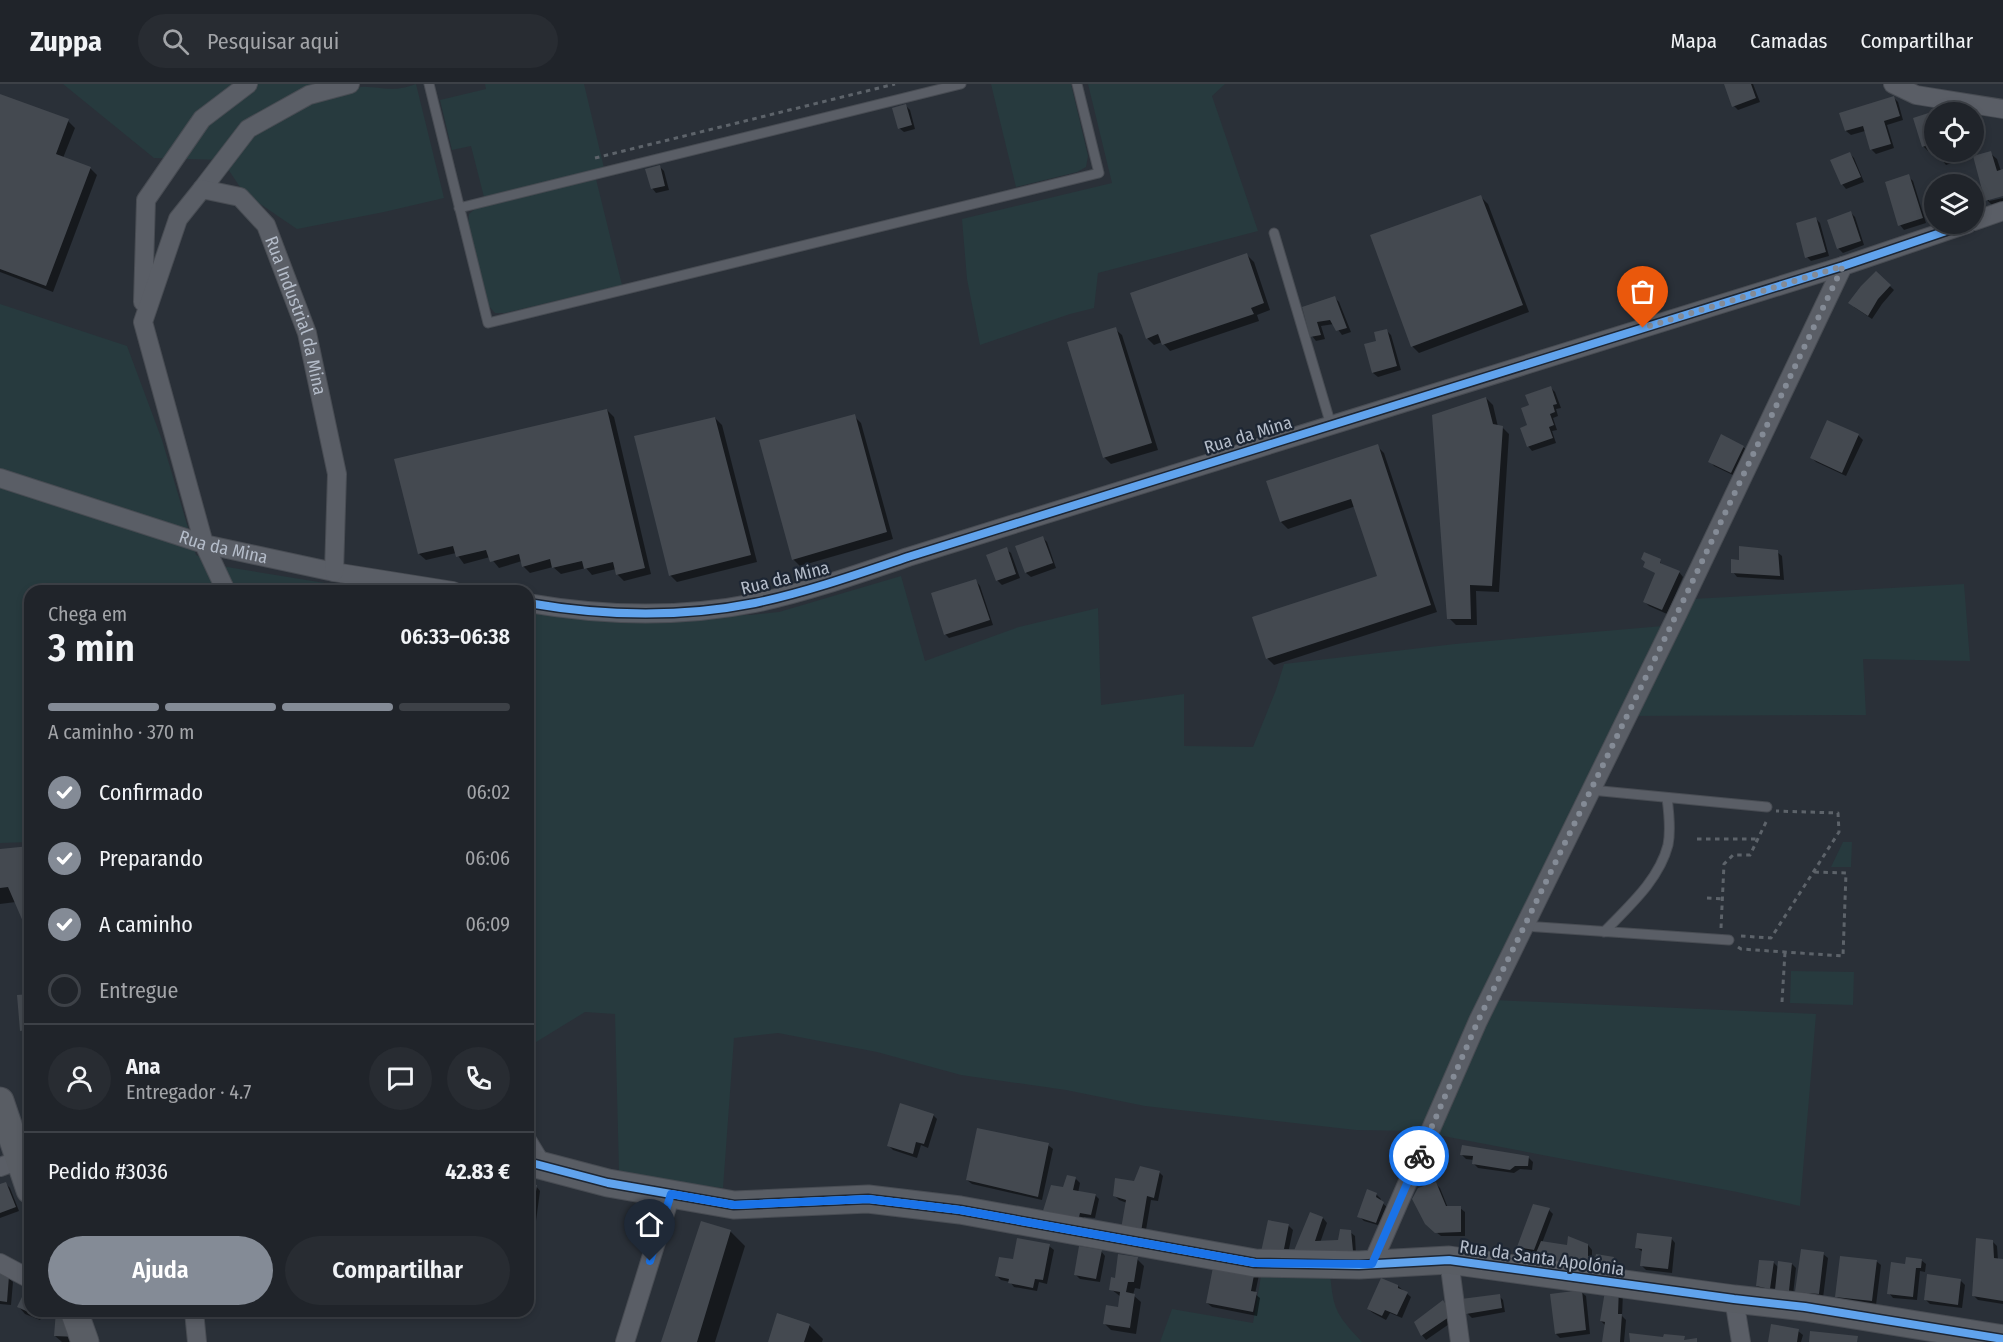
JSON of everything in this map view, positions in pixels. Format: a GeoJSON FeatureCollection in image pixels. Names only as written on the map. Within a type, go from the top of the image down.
{"type":"FeatureCollection","features":[{"type":"Feature","properties":{"kind":"street"},"geometry":{"type":"LineString","coordinates":[[223,585],[204,544],[142,322],[146,200],[202,119],[248,84]]}},
{"type":"Feature","properties":{"kind":"street"},"geometry":{"type":"LineString","coordinates":[[142,322],[178,219],[248,129],[309,95],[350,84]]}},
{"type":"Feature","properties":{"kind":"street"},"geometry":{"type":"LineString","coordinates":[[1900,86],[1916,95],[2003,109]]}},
{"type":"Feature","properties":{"kind":"street","name":"Rua Industrial da Mina"},"geometry":{"type":"LineString","coordinates":[[202,189],[240,197],[266,225],[307,333],[337,474],[334,572]]}},
{"type":"Feature","properties":{"kind":"street"},"geometry":{"type":"LineString","coordinates":[[1984,218],[2003,211]]}},
{"type":"Feature","properties":{"kind":"street","name":"Rua da Mina"},"geometry":{"type":"LineString","coordinates":[[534,604],[597,613],[657,614],[700,611],[754,603],[832,583],[908,556],[1843,266],[1937,234]]}},
{"type":"Feature","properties":{"kind":"street"},"geometry":{"type":"LineString","coordinates":[[1372,1264],[1478,1021],[1843,266]]}},
{"type":"Feature","properties":{"kind":"street","name":"Rua da Mina"},"geometry":{"type":"LineString","coordinates":[[0,478],[204,544],[334,572],[415,585]]}},
{"type":"Feature","properties":{"kind":"street"},"geometry":{"type":"LineString","coordinates":[[0,1101],[16,1162],[24,1179]]}},
{"type":"Feature","properties":{"kind":"street","name":"Rua da Santa Apolónia"},"geometry":{"type":"LineString","coordinates":[[535,1164],[608,1183],[734,1205],[868,1199],[960,1210],[1255,1263],[1372,1264],[1449,1260],[1805,1307],[2003,1339]]}},
{"type":"Feature","properties":{"kind":"street"},"geometry":{"type":"LineString","coordinates":[[625,1342],[671,1194]]}},
{"type":"Feature","properties":{"kind":"street"},"geometry":{"type":"LineString","coordinates":[[1449,1260],[1460,1342]]}},
{"type":"Feature","properties":{"kind":"street"},"geometry":{"type":"LineString","coordinates":[[0,1263],[24,1276]]}},
{"type":"Feature","properties":{"kind":"street"},"geometry":{"type":"LineString","coordinates":[[1734,1299],[1741,1342]]}},
{"type":"Feature","properties":{"kind":"street"},"geometry":{"type":"LineString","coordinates":[[76,1317],[85,1342]]}},
{"type":"Feature","properties":{"kind":"street"},"geometry":{"type":"LineString","coordinates":[[195,1317],[197,1342]]}},
{"type":"Feature","properties":{"kind":"lane"},"geometry":{"type":"LineString","coordinates":[[429,84],[488,323],[1099,173],[1077,84]]}},
{"type":"Feature","properties":{"kind":"lane"},"geometry":{"type":"LineString","coordinates":[[459,208],[961,84]]}},
{"type":"Feature","properties":{"kind":"lane"},"geometry":{"type":"LineString","coordinates":[[1274,233],[1331,425]]}},
{"type":"Feature","properties":{"kind":"lane"},"geometry":{"type":"LineString","coordinates":[[1591,790],[1767,807]]}},
{"type":"Feature","properties":{"kind":"lane"},"geometry":{"type":"LineString","coordinates":[[1604,932],[1642,892],[1658,869],[1668,844],[1667,798]]}},
{"type":"Feature","properties":{"kind":"lane"},"geometry":{"type":"LineString","coordinates":[[1524,926],[1725,939]]}},
{"type":"Feature","properties":{"kind":"path"},"geometry":{"type":"LineString","coordinates":[[595,158],[895,84]]}},
{"type":"Feature","properties":{"kind":"path"},"geometry":{"type":"LineString","coordinates":[[1772,811],[1838,813],[1839,832],[1771,938],[1738,936],[1725,939],[1723,899],[1725,864],[1733,855],[1750,855],[1772,811]]}},
{"type":"Feature","properties":{"kind":"path"},"geometry":{"type":"LineString","coordinates":[[1696,839],[1758,839]]}},
{"type":"Feature","properties":{"kind":"path"},"geometry":{"type":"LineString","coordinates":[[1725,939],[1741,949],[1843,956],[1846,873],[1813,872]]}},
{"type":"Feature","properties":{"kind":"path"},"geometry":{"type":"LineString","coordinates":[[1707,898],[1723,899]]}},
{"type":"Feature","properties":{"kind":"path"},"geometry":{"type":"LineString","coordinates":[[1782,1002],[1785,952]]}},
{"type":"Feature","properties":{"kind":"green space"},"geometry":{"type":"Polygon","coordinates":[[[63,84],[336,84],[337,93],[360,87],[397,89],[416,84],[444,198],[297,229],[244,193],[222,160],[154,158],[63,84]]]}},
{"type":"Feature","properties":{"kind":"green space"},"geometry":{"type":"Polygon","coordinates":[[[485,84],[584,84],[604,168],[484,197],[471,146],[452,150],[440,100],[486,89],[485,84]]]}},
{"type":"Feature","properties":{"kind":"green space"},"geometry":{"type":"Polygon","coordinates":[[[991,84],[1071,84],[1088,156],[1086,167],[1077,172],[1016,187],[991,84]]]}},
{"type":"Feature","properties":{"kind":"green space"},"geometry":{"type":"Polygon","coordinates":[[[1088,84],[1225,84],[1212,96],[1258,231],[1098,273],[1094,308],[980,345],[967,279],[962,219],[1112,183],[1088,84]]]}},
{"type":"Feature","properties":{"kind":"green space"},"geometry":{"type":"Polygon","coordinates":[[[596,179],[622,285],[505,313],[495,313],[487,304],[468,225],[469,214],[476,208],[596,179]]]}},
{"type":"Feature","properties":{"kind":"green space"},"geometry":{"type":"Polygon","coordinates":[[[0,304],[127,346],[162,440],[196,555],[221,566],[337,585],[24,585],[24,842],[0,843],[0,304]]]}},
{"type":"Feature","properties":{"kind":"green space"},"geometry":{"type":"Polygon","coordinates":[[[901,576],[925,661],[1019,627],[1098,608],[1101,705],[1184,694],[1184,746],[1253,747],[1284,664],[1455,644],[1663,626],[1692,599],[1964,584],[1970,661],[1863,659],[1866,715],[1622,716],[1494,1000],[1816,1014],[1800,1206],[1417,1131],[1356,1130],[1145,1106],[1066,1090],[961,1075],[877,1052],[778,1033],[734,1038],[723,1188],[635,1176],[619,1171],[615,1014],[585,1012],[534,1043],[534,610],[605,616],[751,615],[779,612],[901,576]]]}},
{"type":"Feature","properties":{"kind":"green space"},"geometry":{"type":"Polygon","coordinates":[[[1843,842],[1852,842],[1851,867],[1831,867],[1843,842]]]}},
{"type":"Feature","properties":{"kind":"green space"},"geometry":{"type":"Polygon","coordinates":[[[1791,971],[1854,972],[1853,1005],[1790,1003],[1791,971]]]}},
{"type":"Feature","properties":{"kind":"green space"},"geometry":{"type":"Polygon","coordinates":[[[1330,1272],[1337,1311],[1362,1342],[1160,1342],[1172,1309],[1253,1323],[1261,1276],[1330,1272]]]}},
{"type":"Feature","properties":{"kind":"building"},"geometry":{"type":"Polygon","coordinates":[[[1724,84],[1751,84],[1756,98],[1732,107],[1724,84]]]}},
{"type":"Feature","properties":{"kind":"building"},"geometry":{"type":"Polygon","coordinates":[[[0,94],[69,119],[56,154],[91,167],[46,286],[0,269],[0,94]]]}},
{"type":"Feature","properties":{"kind":"building"},"geometry":{"type":"Polygon","coordinates":[[[1894,96],[1900,116],[1884,121],[1891,144],[1870,150],[1863,126],[1845,131],[1839,113],[1894,96]]]}},
{"type":"Feature","properties":{"kind":"building"},"geometry":{"type":"Polygon","coordinates":[[[906,104],[912,125],[898,129],[892,108],[906,104]]]}},
{"type":"Feature","properties":{"kind":"building"},"geometry":{"type":"Polygon","coordinates":[[[1924,114],[1924,146],[1922,147],[1913,118],[1924,114]]]}},
{"type":"Feature","properties":{"kind":"building"},"geometry":{"type":"Polygon","coordinates":[[[1991,151],[1997,171],[2003,169],[2003,196],[1985,201],[1984,174],[1978,174],[1975,162],[1984,162],[1984,153],[1991,151]]]}},
{"type":"Feature","properties":{"kind":"building"},"geometry":{"type":"Polygon","coordinates":[[[1850,152],[1861,177],[1841,185],[1830,160],[1850,152]]]}},
{"type":"Feature","properties":{"kind":"building"},"geometry":{"type":"Polygon","coordinates":[[[660,165],[665,186],[651,189],[645,169],[660,165]]]}},
{"type":"Feature","properties":{"kind":"building"},"geometry":{"type":"Polygon","coordinates":[[[1909,174],[1923,218],[1898,226],[1885,182],[1909,174]]]}},
{"type":"Feature","properties":{"kind":"building"},"geometry":{"type":"Polygon","coordinates":[[[1481,195],[1523,305],[1411,347],[1370,235],[1481,195]]]}},
{"type":"Feature","properties":{"kind":"building"},"geometry":{"type":"Polygon","coordinates":[[[1851,211],[1861,241],[1837,249],[1827,220],[1851,211]]]}},
{"type":"Feature","properties":{"kind":"building"},"geometry":{"type":"Polygon","coordinates":[[[1816,217],[1826,252],[1805,258],[1796,223],[1816,217]]]}},
{"type":"Feature","properties":{"kind":"building"},"geometry":{"type":"Polygon","coordinates":[[[1247,253],[1264,303],[1251,308],[1254,314],[1162,345],[1158,334],[1146,339],[1130,293],[1247,253]]]}},
{"type":"Feature","properties":{"kind":"building"},"geometry":{"type":"Polygon","coordinates":[[[1876,271],[1891,285],[1878,299],[1868,316],[1848,303],[1876,271]]]}},
{"type":"Feature","properties":{"kind":"building"},"geometry":{"type":"Polygon","coordinates":[[[1335,296],[1347,328],[1336,331],[1330,320],[1317,322],[1321,335],[1310,337],[1302,307],[1335,296]]]}},
{"type":"Feature","properties":{"kind":"building"},"geometry":{"type":"Polygon","coordinates":[[[1116,327],[1152,443],[1103,458],[1067,342],[1116,327]]]}},
{"type":"Feature","properties":{"kind":"building"},"geometry":{"type":"Polygon","coordinates":[[[1387,329],[1397,366],[1372,373],[1364,344],[1376,341],[1374,332],[1387,329]]]}},
{"type":"Feature","properties":{"kind":"building"},"geometry":{"type":"Polygon","coordinates":[[[1551,386],[1557,404],[1553,405],[1555,412],[1550,414],[1554,425],[1549,427],[1553,438],[1527,447],[1520,428],[1527,425],[1521,408],[1529,405],[1525,395],[1551,386]]]}},
{"type":"Feature","properties":{"kind":"building"},"geometry":{"type":"Polygon","coordinates":[[[1486,397],[1493,424],[1503,426],[1492,586],[1470,585],[1471,619],[1447,619],[1432,415],[1486,397]]]}},
{"type":"Feature","properties":{"kind":"building"},"geometry":{"type":"Polygon","coordinates":[[[607,409],[645,568],[616,575],[613,562],[584,569],[582,561],[552,568],[550,559],[522,567],[519,554],[490,562],[486,550],[456,557],[453,546],[418,554],[394,459],[607,409]]]}},
{"type":"Feature","properties":{"kind":"building"},"geometry":{"type":"Polygon","coordinates":[[[855,414],[887,532],[792,560],[759,440],[855,414]]]}},
{"type":"Feature","properties":{"kind":"building"},"geometry":{"type":"Polygon","coordinates":[[[715,417],[751,555],[669,576],[634,436],[715,417]]]}},
{"type":"Feature","properties":{"kind":"building"},"geometry":{"type":"Polygon","coordinates":[[[1827,420],[1859,434],[1842,473],[1810,458],[1827,420]]]}},
{"type":"Feature","properties":{"kind":"building"},"geometry":{"type":"Polygon","coordinates":[[[1721,434],[1744,446],[1731,473],[1708,462],[1721,434]]]}},
{"type":"Feature","properties":{"kind":"building"},"geometry":{"type":"Polygon","coordinates":[[[1378,444],[1431,605],[1266,659],[1252,617],[1377,576],[1351,499],[1280,522],[1266,481],[1378,444]]]}},
{"type":"Feature","properties":{"kind":"building"},"geometry":{"type":"Polygon","coordinates":[[[1043,536],[1053,563],[1025,573],[1015,546],[1043,536]]]}},
{"type":"Feature","properties":{"kind":"building"},"geometry":{"type":"Polygon","coordinates":[[[1739,546],[1778,550],[1780,576],[1731,573],[1731,559],[1739,560],[1739,546]]]}},
{"type":"Feature","properties":{"kind":"building"},"geometry":{"type":"Polygon","coordinates":[[[1007,547],[1016,574],[996,581],[986,555],[1007,547]]]}},
{"type":"Feature","properties":{"kind":"building"},"geometry":{"type":"Polygon","coordinates":[[[1644,552],[1661,559],[1660,563],[1680,571],[1662,610],[1643,602],[1655,573],[1643,567],[1645,562],[1641,559],[1644,552]]]}},
{"type":"Feature","properties":{"kind":"building"},"geometry":{"type":"Polygon","coordinates":[[[976,579],[990,620],[944,635],[931,593],[976,579]]]}},
{"type":"Feature","properties":{"kind":"building"},"geometry":{"type":"Polygon","coordinates":[[[24,847],[24,924],[8,887],[0,888],[0,849],[24,847]]]}},
{"type":"Feature","properties":{"kind":"building"},"geometry":{"type":"Polygon","coordinates":[[[24,994],[24,1031],[20,1031],[17,995],[24,994]]]}},
{"type":"Feature","properties":{"kind":"building"},"geometry":{"type":"Polygon","coordinates":[[[900,1103],[934,1114],[924,1144],[916,1142],[913,1154],[887,1146],[900,1103]]]}},
{"type":"Feature","properties":{"kind":"building"},"geometry":{"type":"Polygon","coordinates":[[[977,1128],[1049,1143],[1038,1197],[966,1180],[977,1128]]]}},
{"type":"Feature","properties":{"kind":"building"},"geometry":{"type":"Polygon","coordinates":[[[1462,1145],[1529,1156],[1528,1166],[1515,1166],[1510,1170],[1472,1164],[1473,1156],[1460,1155],[1462,1145]]]}},
{"type":"Feature","properties":{"kind":"building"},"geometry":{"type":"Polygon","coordinates":[[[1140,1166],[1160,1171],[1154,1198],[1147,1196],[1141,1232],[1121,1229],[1126,1200],[1113,1196],[1115,1178],[1134,1181],[1140,1166]]]}},
{"type":"Feature","properties":{"kind":"building"},"geometry":{"type":"Polygon","coordinates":[[[1067,1175],[1076,1177],[1073,1190],[1096,1194],[1091,1215],[1080,1213],[1078,1221],[1042,1214],[1051,1185],[1063,1187],[1067,1175]]]}},
{"type":"Feature","properties":{"kind":"building"},"geometry":{"type":"Polygon","coordinates":[[[6,1182],[16,1207],[0,1213],[0,1184],[6,1182]]]}},
{"type":"Feature","properties":{"kind":"building"},"geometry":{"type":"Polygon","coordinates":[[[1436,1182],[1446,1206],[1461,1206],[1461,1232],[1435,1233],[1425,1224],[1412,1199],[1418,1188],[1436,1182]]]}},
{"type":"Feature","properties":{"kind":"building"},"geometry":{"type":"Polygon","coordinates":[[[534,1185],[537,1185],[534,1204],[534,1185]]]}},
{"type":"Feature","properties":{"kind":"building"},"geometry":{"type":"Polygon","coordinates":[[[1367,1189],[1377,1193],[1376,1197],[1384,1202],[1376,1223],[1357,1217],[1367,1189]]]}},
{"type":"Feature","properties":{"kind":"building"},"geometry":{"type":"Polygon","coordinates":[[[1533,1204],[1550,1208],[1534,1250],[1517,1247],[1533,1204]]]}},
{"type":"Feature","properties":{"kind":"building"},"geometry":{"type":"Polygon","coordinates":[[[1310,1212],[1323,1217],[1315,1241],[1338,1240],[1340,1229],[1351,1230],[1353,1251],[1293,1253],[1310,1212]]]}},
{"type":"Feature","properties":{"kind":"building"},"geometry":{"type":"Polygon","coordinates":[[[1268,1220],[1289,1224],[1283,1254],[1261,1252],[1268,1220]]]}},
{"type":"Feature","properties":{"kind":"building"},"geometry":{"type":"Polygon","coordinates":[[[701,1221],[731,1230],[697,1342],[661,1342],[701,1221]]]}},
{"type":"Feature","properties":{"kind":"building"},"geometry":{"type":"Polygon","coordinates":[[[1637,1233],[1672,1237],[1668,1269],[1640,1266],[1642,1249],[1635,1248],[1637,1233]]]}},
{"type":"Feature","properties":{"kind":"building"},"geometry":{"type":"Polygon","coordinates":[[[1568,1236],[1588,1244],[1588,1256],[1593,1256],[1593,1267],[1596,1254],[1614,1257],[1611,1270],[1533,1260],[1541,1241],[1567,1245],[1568,1236]]]}},
{"type":"Feature","properties":{"kind":"building"},"geometry":{"type":"Polygon","coordinates":[[[1017,1238],[1050,1244],[1043,1280],[1035,1279],[1033,1288],[1008,1283],[1009,1279],[995,1276],[999,1257],[1013,1259],[1017,1238]]]}},
{"type":"Feature","properties":{"kind":"building"},"geometry":{"type":"Polygon","coordinates":[[[1976,1238],[1993,1240],[1994,1258],[2003,1259],[2003,1301],[1972,1296],[1976,1238]]]}},
{"type":"Feature","properties":{"kind":"building"},"geometry":{"type":"Polygon","coordinates":[[[1079,1246],[1102,1250],[1096,1279],[1074,1275],[1079,1246]]]}},
{"type":"Feature","properties":{"kind":"building"},"geometry":{"type":"Polygon","coordinates":[[[1801,1249],[1824,1252],[1819,1294],[1795,1292],[1801,1249]]]}},
{"type":"Feature","properties":{"kind":"building"},"geometry":{"type":"Polygon","coordinates":[[[1118,1254],[1138,1257],[1134,1282],[1128,1282],[1126,1292],[1135,1294],[1130,1328],[1103,1324],[1106,1305],[1118,1307],[1120,1292],[1109,1290],[1111,1277],[1115,1278],[1118,1254]]]}},
{"type":"Feature","properties":{"kind":"building"},"geometry":{"type":"Polygon","coordinates":[[[1840,1256],[1877,1260],[1872,1301],[1835,1297],[1840,1256]]]}},
{"type":"Feature","properties":{"kind":"building"},"geometry":{"type":"Polygon","coordinates":[[[1906,1257],[1922,1259],[1921,1268],[1916,1268],[1913,1297],[1887,1294],[1891,1262],[1905,1264],[1906,1257]]]}},
{"type":"Feature","properties":{"kind":"building"},"geometry":{"type":"Polygon","coordinates":[[[1759,1260],[1774,1261],[1770,1289],[1756,1286],[1759,1260]]]}},
{"type":"Feature","properties":{"kind":"building"},"geometry":{"type":"Polygon","coordinates":[[[1778,1261],[1792,1263],[1789,1291],[1775,1290],[1778,1261]]]}},
{"type":"Feature","properties":{"kind":"building"},"geometry":{"type":"Polygon","coordinates":[[[1214,1262],[1255,1270],[1251,1291],[1257,1292],[1253,1312],[1206,1303],[1214,1262]]]}},
{"type":"Feature","properties":{"kind":"building"},"geometry":{"type":"Polygon","coordinates":[[[0,1273],[9,1276],[7,1302],[0,1301],[0,1273]]]}},
{"type":"Feature","properties":{"kind":"building"},"geometry":{"type":"Polygon","coordinates":[[[1927,1274],[1961,1279],[1958,1305],[1924,1300],[1927,1274]]]}},
{"type":"Feature","properties":{"kind":"building"},"geometry":{"type":"Polygon","coordinates":[[[1381,1278],[1408,1292],[1397,1315],[1385,1310],[1382,1316],[1367,1309],[1381,1278]]]}},
{"type":"Feature","properties":{"kind":"building"},"geometry":{"type":"Polygon","coordinates":[[[1606,1285],[1619,1287],[1618,1314],[1622,1314],[1620,1342],[1602,1342],[1605,1322],[1600,1321],[1606,1285]]]}},
{"type":"Feature","properties":{"kind":"building"},"geometry":{"type":"Polygon","coordinates":[[[1582,1290],[1586,1330],[1555,1334],[1550,1294],[1582,1290]]]}},
{"type":"Feature","properties":{"kind":"building"},"geometry":{"type":"Polygon","coordinates":[[[24,1293],[24,1310],[17,1307],[24,1293]]]}},
{"type":"Feature","properties":{"kind":"building"},"geometry":{"type":"Polygon","coordinates":[[[1500,1294],[1502,1308],[1466,1314],[1461,1299],[1500,1294]]]}},
{"type":"Feature","properties":{"kind":"building"},"geometry":{"type":"Polygon","coordinates":[[[1443,1300],[1452,1315],[1421,1336],[1414,1322],[1443,1300]]]}},
{"type":"Feature","properties":{"kind":"building"},"geometry":{"type":"Polygon","coordinates":[[[777,1313],[810,1324],[804,1342],[768,1342],[777,1313]]]}},
{"type":"Feature","properties":{"kind":"building"},"geometry":{"type":"Polygon","coordinates":[[[56,1317],[71,1317],[78,1337],[54,1336],[56,1317]]]}},
{"type":"Feature","properties":{"kind":"building"},"geometry":{"type":"Polygon","coordinates":[[[1771,1324],[1799,1329],[1797,1342],[1768,1342],[1771,1324]]]}},
{"type":"Feature","properties":{"kind":"building"},"geometry":{"type":"Polygon","coordinates":[[[1810,1331],[1858,1336],[1857,1342],[1809,1342],[1810,1331]]]}},
{"type":"Feature","properties":{"kind":"building"},"geometry":{"type":"Polygon","coordinates":[[[1629,1333],[1663,1337],[1664,1334],[1685,1336],[1684,1340],[1697,1338],[1697,1342],[1630,1342],[1629,1333]]]}},
{"type":"Feature","properties":{"kind":"cycle path"},"geometry":{"type":"LineString","coordinates":[[534,604],[613,613],[670,613],[727,608],[794,594],[1843,266],[1937,234]]}},
{"type":"Feature","properties":{"kind":"cycle path"},"geometry":{"type":"LineString","coordinates":[[534,1164],[608,1183],[734,1205],[868,1199],[960,1210],[1255,1263],[1359,1265],[1449,1260],[1805,1307],[2003,1339]]}},
{"type":"Feature","properties":{"kind":"way so far"},"geometry":{"type":"LineString","coordinates":[[1419,1156],[1478,1021],[1686,595],[1843,266],[1643,328]]}},
{"type":"Feature","properties":{"kind":"route"},"geometry":{"type":"LineString","coordinates":[[650,1261],[671,1194],[734,1205],[868,1199],[960,1210],[1255,1263],[1372,1264],[1419,1156]]}}]}
